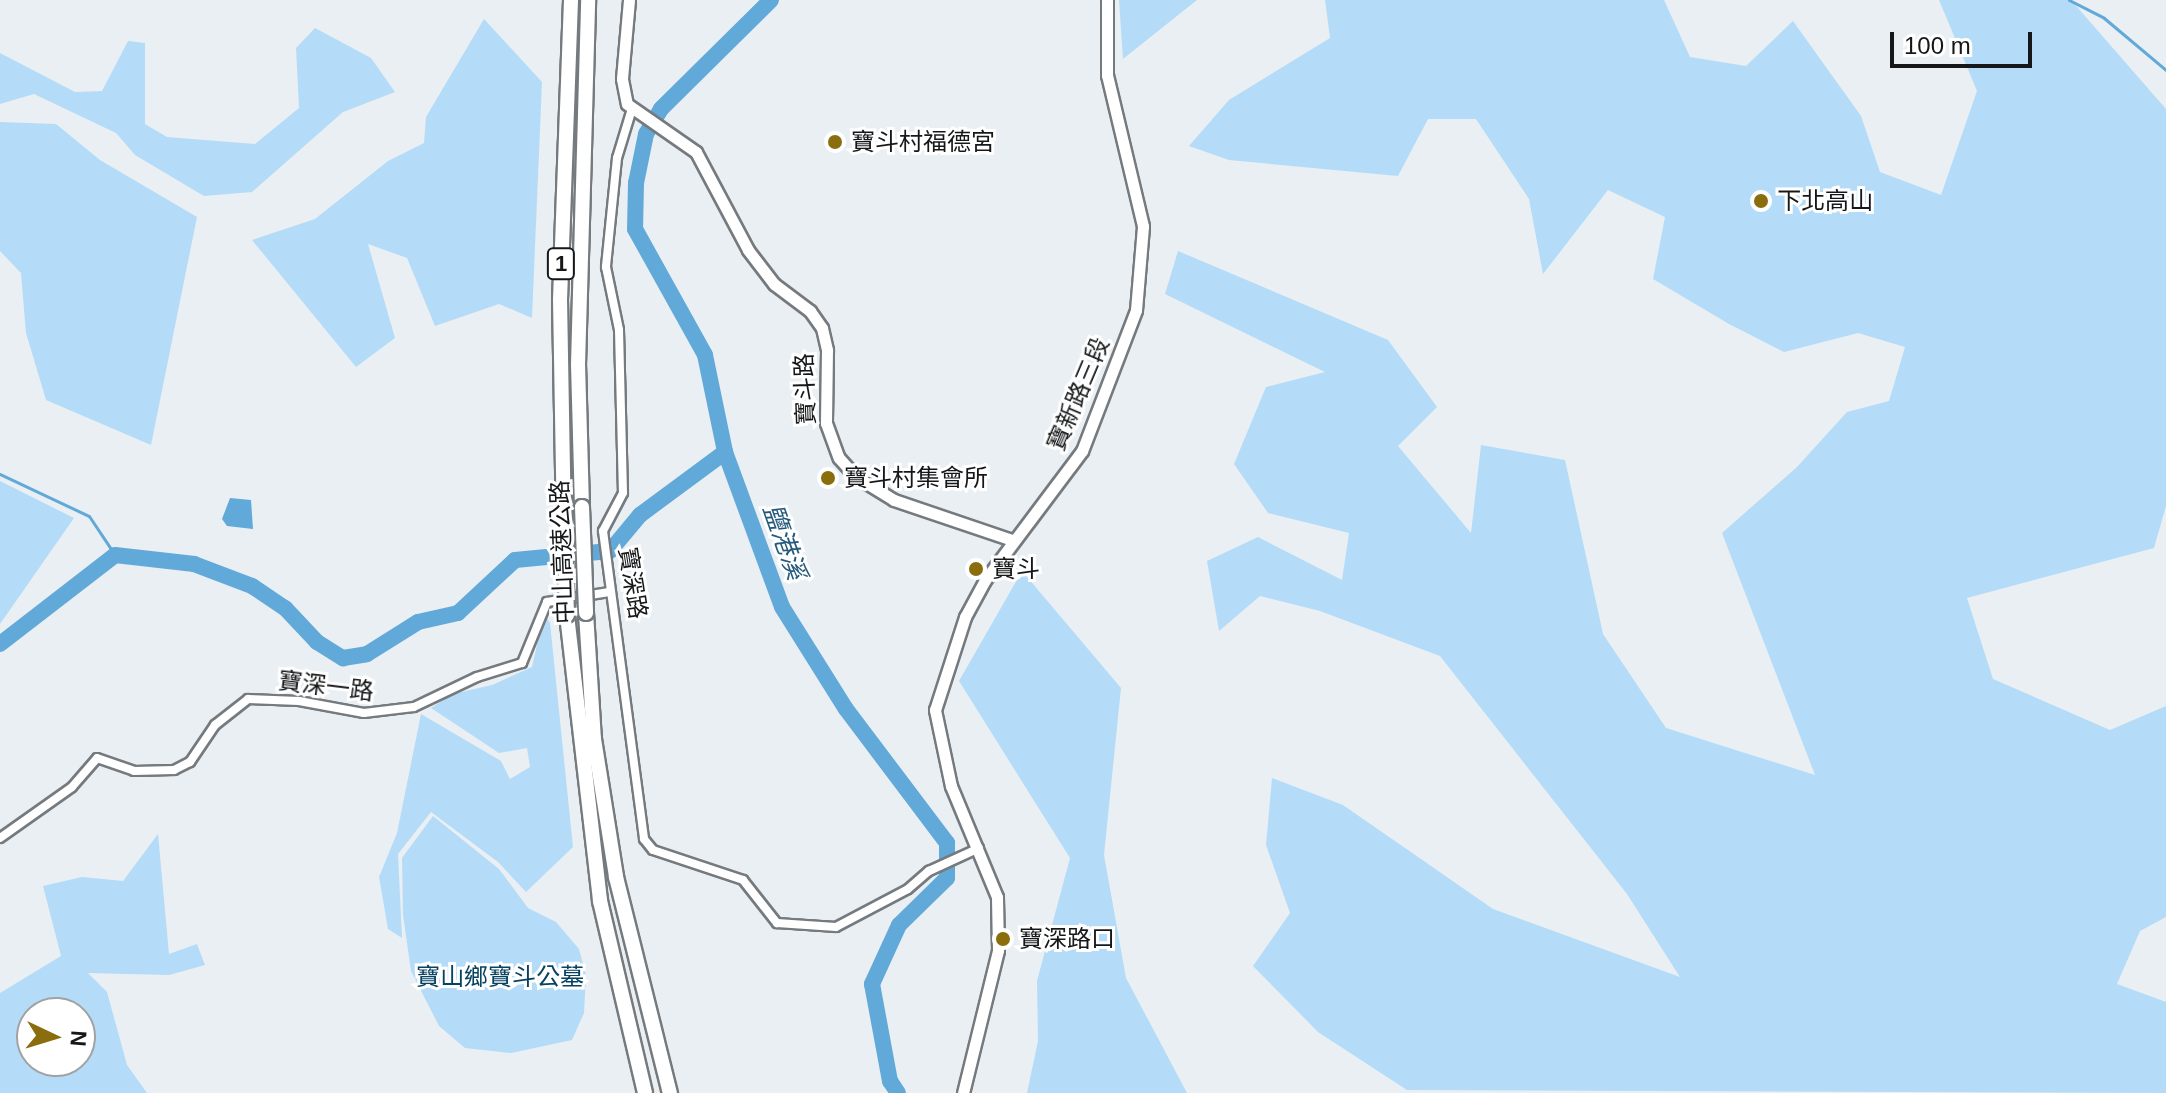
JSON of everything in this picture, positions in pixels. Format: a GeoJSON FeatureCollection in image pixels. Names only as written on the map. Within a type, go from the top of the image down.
{"type":"FeatureCollection","features":[{"type":"Feature","properties":{"kind":"highway","name":"中山高速公路"},"geometry":{"type":"LineString","coordinates":[[571,0],[560,300],[567,615],[600,901],[645,1093]]}},
{"type":"Feature","properties":{"kind":"highway","name":"中山高速公路"},"geometry":{"type":"LineString","coordinates":[[588,0],[578,365],[586,613],[594,739],[616,877],[670,1093]]}},
{"type":"Feature","properties":{"kind":"street","name":"寶深路"},"geometry":{"type":"LineString","coordinates":[[629,0],[622,85],[631,112],[617,158],[606,267],[619,330],[623,493],[603,531],[609,592],[619,627],[620,684],[647,845],[743,880],[769,919],[797,926],[846,924],[908,889],[929,871],[980,848]]}},
{"type":"Feature","properties":{"kind":"street","name":"寶新路三段"},"geometry":{"type":"LineString","coordinates":[[963,1093],[999,937],[997,897],[980,848],[951,786],[935,710],[965,617],[1012,540],[1082,451],[1130,330],[1140,289],[1143,226],[1107,75],[1107,0]]}},
{"type":"Feature","properties":{"kind":"street","name":"寶斗路"},"geometry":{"type":"LineString","coordinates":[[631,112],[669,129],[696,152],[748,250],[774,284],[810,311],[822,328],[826,423],[845,467],[894,500],[1012,540]]}},
{"type":"Feature","properties":{"kind":"street","name":"寶深一路"},"geometry":{"type":"LineString","coordinates":[[0,838],[72,787],[97,758],[134,771],[174,770],[190,762],[215,725],[248,699],[299,701],[364,713],[414,707],[477,677],[522,663],[547,602],[609,592]]}},
{"type":"Feature","properties":{"kind":"green space"},"geometry":{"type":"Polygon","coordinates":[[[1119,0],[1197,0],[1123,59],[1119,0]]]}},
{"type":"Feature","properties":{"kind":"green space"},"geometry":{"type":"Polygon","coordinates":[[[1325,0],[1664,0],[1690,57],[1746,66],[1793,21],[1861,116],[1880,172],[1941,195],[1977,91],[1939,0],[2071,0],[2166,109],[2166,506],[2154,548],[1967,598],[1993,679],[2110,730],[2166,706],[2166,917],[2140,931],[2117,984],[2166,1002],[2166,1093],[1407,1090],[1318,1032],[1253,966],[1290,913],[1266,845],[1272,778],[1343,805],[1493,909],[1680,977],[1627,894],[1440,656],[1320,611],[1260,596],[1219,631],[1207,561],[1258,537],[1342,580],[1349,533],[1268,513],[1234,464],[1266,387],[1325,372],[1165,294],[1178,251],[1388,340],[1437,407],[1398,446],[1471,533],[1481,445],[1565,460],[1603,634],[1666,728],[1815,775],[1722,533],[1797,467],[1847,412],[1889,401],[1905,347],[1858,333],[1784,352],[1729,324],[1653,279],[1665,217],[1608,190],[1543,274],[1529,199],[1476,119],[1428,119],[1398,176],[1229,160],[1189,146],[1229,100],[1330,38],[1325,0]]]}},
{"type":"Feature","properties":{"kind":"green space"},"geometry":{"type":"Polygon","coordinates":[[[484,19],[542,82],[532,318],[499,304],[435,326],[407,258],[368,244],[395,338],[356,367],[252,240],[315,219],[388,161],[424,143],[426,117],[484,19]]]}},
{"type":"Feature","properties":{"kind":"green space"},"geometry":{"type":"Polygon","coordinates":[[[315,28],[371,58],[395,92],[343,112],[252,192],[204,196],[135,155],[116,133],[34,94],[0,104],[0,53],[75,92],[102,91],[128,41],[145,43],[145,124],[167,137],[255,144],[299,108],[296,48],[315,28]]]}},
{"type":"Feature","properties":{"kind":"green space"},"geometry":{"type":"Polygon","coordinates":[[[0,122],[56,124],[100,160],[197,217],[151,445],[46,400],[26,333],[21,273],[0,251],[0,122]]]}},
{"type":"Feature","properties":{"kind":"green space"},"geometry":{"type":"Polygon","coordinates":[[[0,481],[74,518],[0,624],[0,481]]]}},
{"type":"Feature","properties":{"kind":"green space"},"geometry":{"type":"Polygon","coordinates":[[[1022,571],[1121,688],[1104,855],[1126,978],[1187,1093],[1027,1093],[1038,1041],[1037,981],[1070,858],[959,681],[1022,571]]]}},
{"type":"Feature","properties":{"kind":"green space"},"geometry":{"type":"Polygon","coordinates":[[[544,614],[550,623],[573,847],[526,892],[498,862],[431,812],[398,854],[402,938],[388,929],[379,877],[397,833],[421,714],[501,761],[510,779],[530,767],[527,748],[499,753],[431,708],[453,694],[492,685],[532,667],[544,614]]]}},
{"type":"Feature","properties":{"kind":"green space","name":"寶山鄉寶斗公墓"},"geometry":{"type":"Polygon","coordinates":[[[433,816],[499,869],[528,908],[556,922],[579,949],[586,975],[584,1013],[572,1040],[511,1053],[465,1048],[439,1026],[411,971],[403,915],[402,858],[433,816]]]}},
{"type":"Feature","properties":{"kind":"green space"},"geometry":{"type":"Polygon","coordinates":[[[158,834],[169,954],[197,944],[205,965],[169,975],[88,973],[107,992],[127,1065],[147,1093],[0,1093],[0,993],[61,956],[43,886],[82,877],[123,881],[158,834]]]}},
{"type":"Feature","properties":{"kind":"water"},"geometry":{"type":"Polygon","coordinates":[[[230,498],[251,500],[253,529],[227,526],[222,519],[230,498]]]}},
{"type":"Feature","properties":{"kind":"waterway","name":"鹽港溪"},"geometry":{"type":"LineString","coordinates":[[771,0],[661,109],[646,134],[636,183],[635,229],[705,355],[725,452],[782,607],[846,709],[947,843],[947,878],[899,925],[872,984],[890,1081],[898,1093]]}},
{"type":"Feature","properties":{"kind":"waterway"},"geometry":{"type":"LineString","coordinates":[[2069,0],[2104,18],[2166,70]]}},
{"type":"Feature","properties":{"kind":"waterway"},"geometry":{"type":"LineString","coordinates":[[0,644],[115,555],[194,564],[252,586],[285,608],[317,642],[343,658],[367,654],[418,622],[458,613],[515,560],[610,551],[640,515],[725,452]]}},
{"type":"Feature","properties":{"kind":"waterway"},"geometry":{"type":"LineString","coordinates":[[0,474],[89,516],[115,555]]}},
{"type":"Feature","properties":{"kind":"place","name":"寶斗村福德宮"},"geometry":{"type":"Point","coordinates":[835,142]}},
{"type":"Feature","properties":{"kind":"place","name":"下北高山"},"geometry":{"type":"Point","coordinates":[1761,201]}},
{"type":"Feature","properties":{"kind":"place","name":"寶斗村集會所"},"geometry":{"type":"Point","coordinates":[828,478]}},
{"type":"Feature","properties":{"kind":"place","name":"寶斗"},"geometry":{"type":"Point","coordinates":[976,569]}},
{"type":"Feature","properties":{"kind":"place","name":"寶深路口"},"geometry":{"type":"Point","coordinates":[1003,939]}}]}
